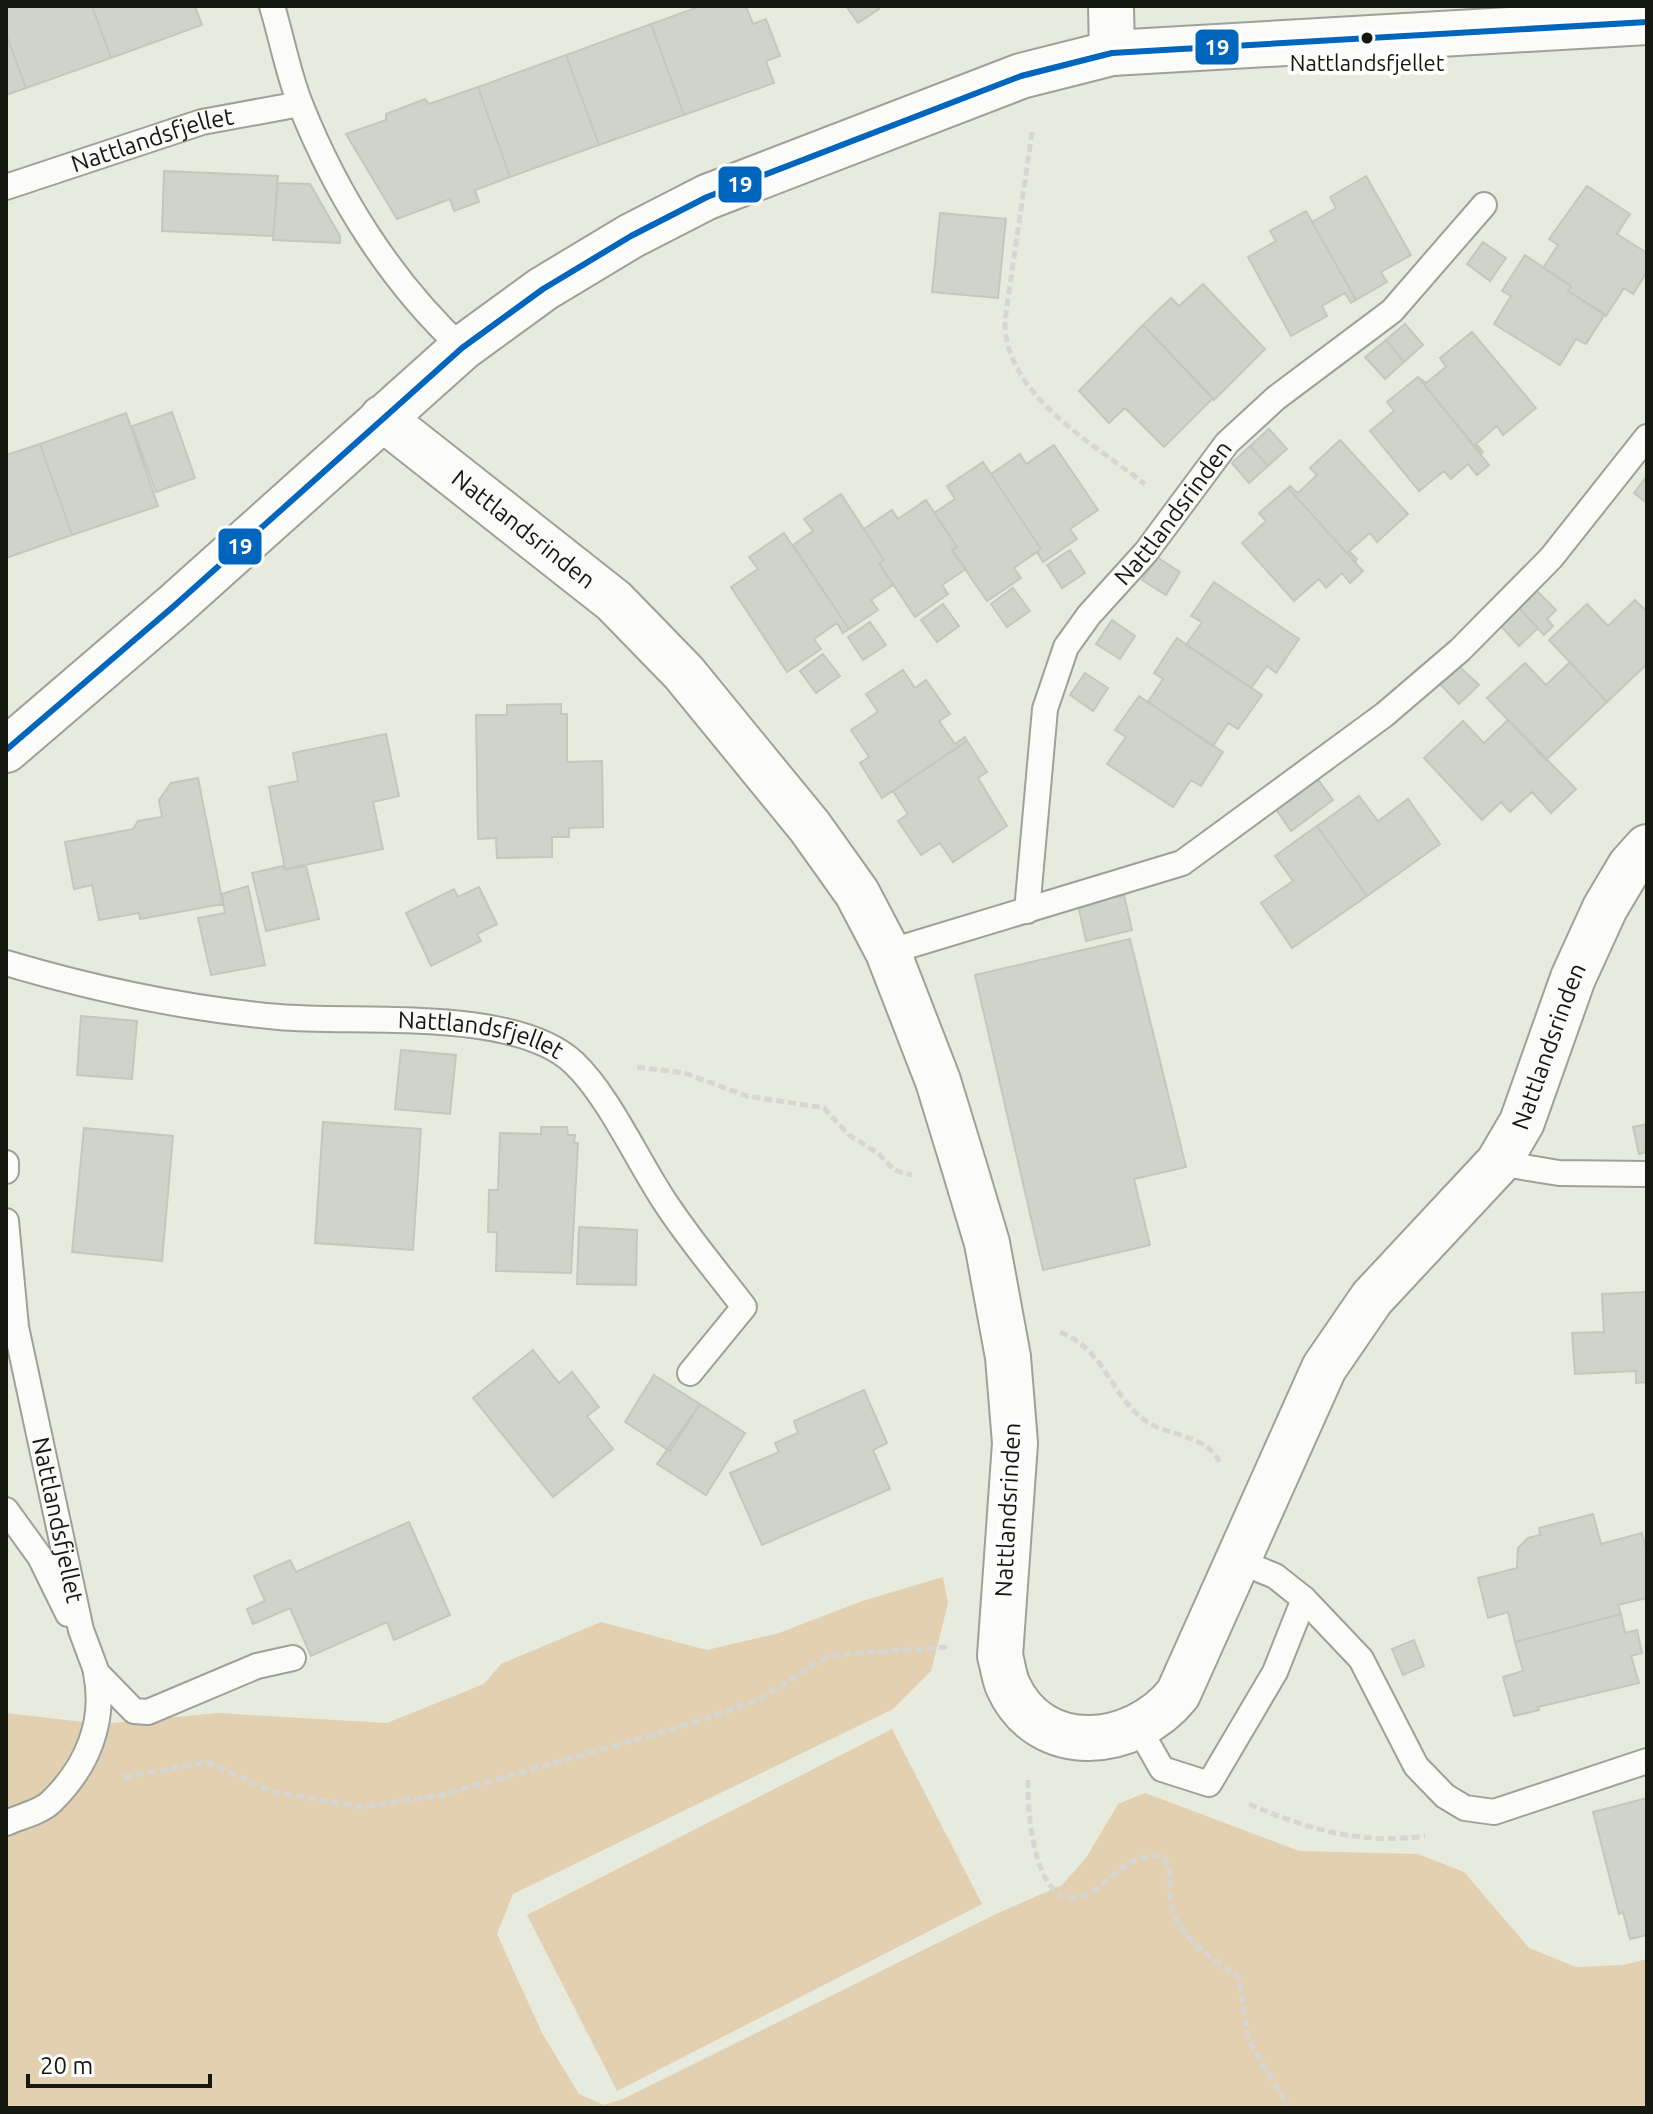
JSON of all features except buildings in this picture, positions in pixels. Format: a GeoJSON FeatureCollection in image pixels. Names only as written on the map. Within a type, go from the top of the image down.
{"type":"FeatureCollection","features":[{"type":"Feature","properties":{"kind":"street"},"geometry":{"type":"LineString","coordinates":[[1111,6],[1112,53]]}},
{"type":"Feature","properties":{"kind":"street"},"geometry":{"type":"LineString","coordinates":[[6,750],[174,606],[462,348],[543,289],[631,236],[707,197],[824,149],[1040,71],[1112,53],[1647,22]]}},
{"type":"Feature","properties":{"kind":"street","name":"Nattlandsrinden"},"geometry":{"type":"LineString","coordinates":[[382,418],[614,601],[684,673],[810,827],[857,893],[888,952],[938,1081],[987,1243],[1001,1317],[1015,1443],[1000,1656],[1008,1687],[1027,1712],[1049,1731],[1081,1739],[1108,1739],[1138,1727],[1165,1710],[1178,1694],[1324,1368],[1372,1298],[1498,1163],[1522,1122],[1573,978],[1605,908],[1630,866],[1647,847]]}},
{"type":"Feature","properties":{"kind":"lane"},"geometry":{"type":"LineString","coordinates":[[272,6],[300,104],[331,172],[369,239],[427,316],[462,348]]}},
{"type":"Feature","properties":{"kind":"lane","name":"Nattlandsfjellet"},"geometry":{"type":"LineString","coordinates":[[6,187],[202,122],[300,104]]}},
{"type":"Feature","properties":{"kind":"lane","name":"Nattlandsrinden"},"geometry":{"type":"LineString","coordinates":[[1027,911],[1036,784],[1053,677],[1066,647],[1089,615],[1146,552],[1227,443],[1276,398],[1392,311],[1484,205]]}},
{"type":"Feature","properties":{"kind":"lane"},"geometry":{"type":"LineString","coordinates":[[888,952],[1182,863],[1384,715],[1460,650],[1551,558],[1647,437]]}},
{"type":"Feature","properties":{"kind":"lane","name":"Nattlandsfjellet"},"geometry":{"type":"LineString","coordinates":[[6,963],[119,992],[278,1017],[470,1026],[515,1032],[549,1045],[574,1064],[667,1207],[744,1307],[690,1373]]}},
{"type":"Feature","properties":{"kind":"lane"},"geometry":{"type":"LineString","coordinates":[[6,1163],[6,1171]]}},
{"type":"Feature","properties":{"kind":"lane","name":"Nattlandsrinden"},"geometry":{"type":"LineString","coordinates":[[1498,1163],[1559,1173],[1647,1174]]}},
{"type":"Feature","properties":{"kind":"lane","name":"Nattlandsfjellet"},"geometry":{"type":"LineString","coordinates":[[6,1221],[16,1327],[81,1630],[97,1673],[101,1700],[91,1750],[49,1804],[6,1823]]}},
{"type":"Feature","properties":{"kind":"lane","name":"Nattlandsfjellet"},"geometry":{"type":"LineString","coordinates":[[6,1510],[40,1557],[97,1673],[112,1693],[134,1711],[148,1712],[257,1666],[293,1658]]}},
{"type":"Feature","properties":{"kind":"lane"},"geometry":{"type":"LineString","coordinates":[[1244,1543],[1275,1576],[1304,1599],[1361,1659],[1416,1766],[1445,1796],[1465,1808],[1494,1812],[1647,1761]]}},
{"type":"Feature","properties":{"kind":"lane"},"geometry":{"type":"LineString","coordinates":[[1138,1727],[1162,1769],[1209,1784],[1275,1672],[1304,1599]]}},
{"type":"Feature","properties":{"kind":"path"},"geometry":{"type":"LineString","coordinates":[[1040,71],[1005,320],[1008,347],[1045,405],[1176,509]]}},
{"type":"Feature","properties":{"kind":"path"},"geometry":{"type":"LineString","coordinates":[[574,1064],[663,1069],[747,1096],[824,1108],[849,1135],[903,1174],[964,1166]]}},
{"type":"Feature","properties":{"kind":"path"},"geometry":{"type":"LineString","coordinates":[[1001,1317],[1072,1337],[1090,1349],[1132,1408],[1145,1420],[1207,1447],[1220,1462],[1224,1508],[1244,1543]]}},
{"type":"Feature","properties":{"kind":"path"},"geometry":{"type":"LineString","coordinates":[[74,1771],[121,1777],[207,1762],[273,1792],[362,1807],[442,1795],[680,1727],[758,1700],[830,1655],[958,1647],[1000,1656]]}},
{"type":"Feature","properties":{"kind":"path"},"geometry":{"type":"LineString","coordinates":[[1049,1731],[1028,1781],[1034,1851],[1044,1875],[1057,1893],[1075,1898],[1089,1893],[1120,1868],[1151,1855],[1163,1856],[1170,1866],[1172,1910],[1203,1953],[1239,1977],[1248,2039],[1289,2108]]}},
{"type":"Feature","properties":{"kind":"path"},"geometry":{"type":"LineString","coordinates":[[1209,1784],[1294,1824],[1368,1839],[1452,1832],[1465,1808]]}},
{"type":"Feature","properties":{"kind":"shaded area"},"geometry":{"type":"Polygon","coordinates":[[[943,1577],[948,1603],[931,1671],[893,1709],[513,1894],[497,1934],[542,2033],[579,2094],[604,2105],[623,2099],[998,1913],[1062,1885],[1086,1858],[1118,1804],[1145,1793],[1299,1851],[1418,1854],[1464,1872],[1529,1948],[1576,1967],[1623,1965],[1647,1959],[1647,2108],[6,2108],[6,1713],[101,1724],[218,1713],[387,1723],[484,1684],[501,1664],[601,1622],[707,1650],[779,1633],[862,1601],[943,1577]]]}},
{"type":"Feature","properties":{"kind":"shaded area"},"geometry":{"type":"Polygon","coordinates":[[[892,1729],[982,1904],[617,2091],[527,1915],[892,1729]]]}},
{"type":"Feature","properties":{"kind":"transit line","name":"19"},"geometry":{"type":"LineString","coordinates":[[6,750],[174,606],[462,348],[543,289],[631,236],[707,197],[1021,76],[1112,53],[1647,22]]}},
{"type":"Feature","properties":{"kind":"place","name":"Nattlandsfjellet"},"geometry":{"type":"Point","coordinates":[1367,38]}}]}
